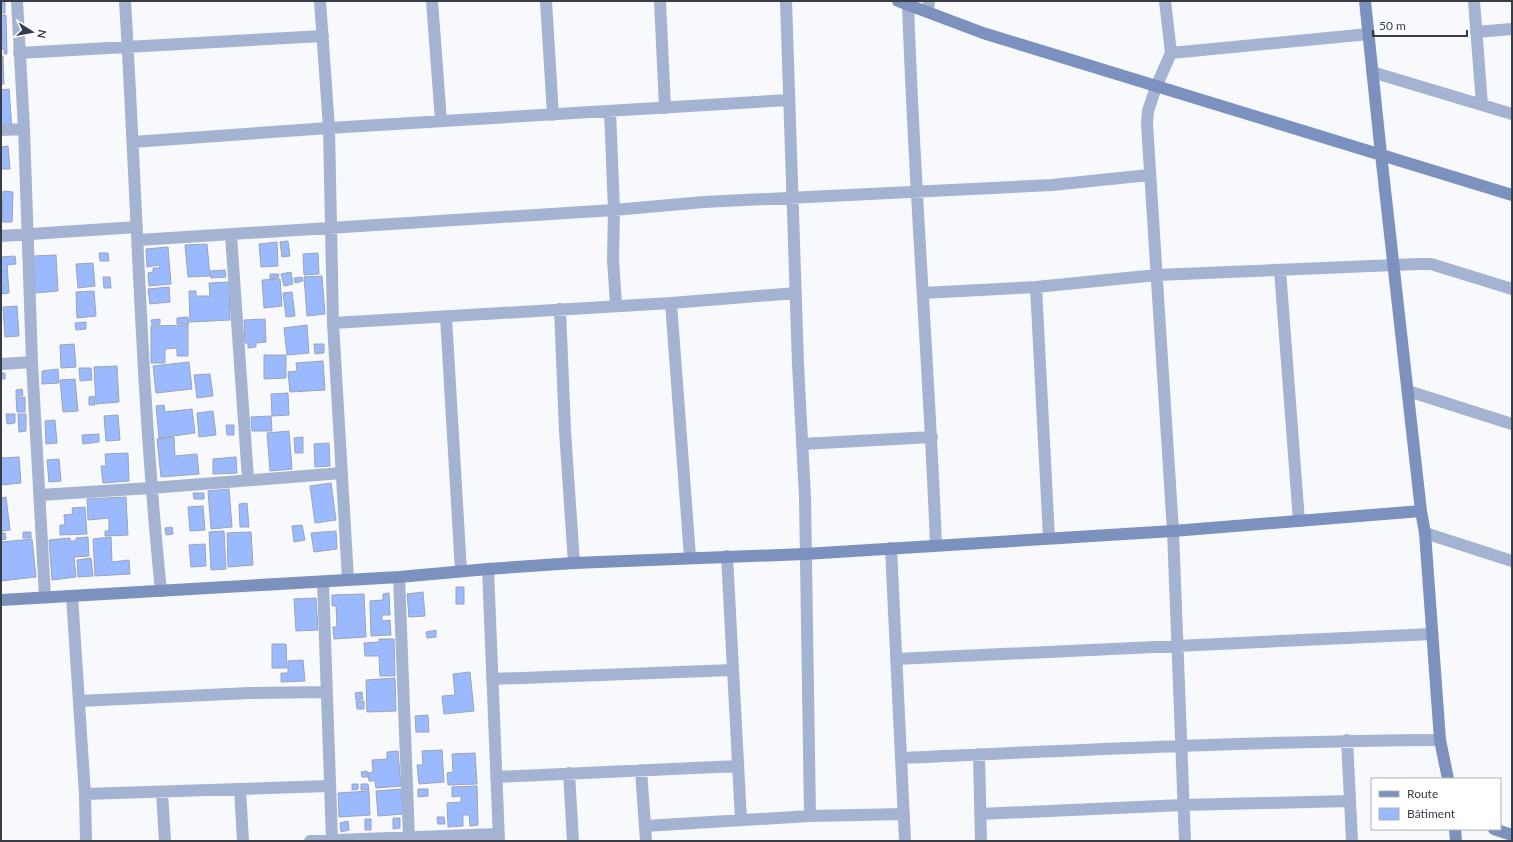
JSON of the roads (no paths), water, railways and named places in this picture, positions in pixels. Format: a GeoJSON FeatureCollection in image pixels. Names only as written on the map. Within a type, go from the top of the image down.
{"type":"FeatureCollection","features":[{"type":"Feature","properties":{"kind":"street"},"geometry":{"type":"LineString","coordinates":[[17,1],[24,129],[32,362],[45,597]]}},
{"type":"Feature","properties":{"kind":"street"},"geometry":{"type":"LineString","coordinates":[[125,1],[151,488],[161,591]]}},
{"type":"Feature","properties":{"kind":"street"},"geometry":{"type":"LineString","coordinates":[[320,1],[329,128],[334,323],[348,579]]}},
{"type":"Feature","properties":{"kind":"street"},"geometry":{"type":"LineString","coordinates":[[432,1],[442,121]]}},
{"type":"Feature","properties":{"kind":"street"},"geometry":{"type":"LineString","coordinates":[[546,1],[553,115]]}},
{"type":"Feature","properties":{"kind":"street"},"geometry":{"type":"LineString","coordinates":[[660,1],[665,108]]}},
{"type":"Feature","properties":{"kind":"street"},"geometry":{"type":"LineString","coordinates":[[786,1],[788,100],[802,444],[810,816]]}},
{"type":"Feature","properties":{"kind":"street"},"geometry":{"type":"LineString","coordinates":[[1165,1],[1170,53],[1148,111],[1147,124],[1172,530],[1185,841]]}},
{"type":"Feature","properties":{"kind":"street"},"geometry":{"type":"LineString","coordinates":[[1365,1],[1393,264],[1421,511],[1425,533],[1440,740],[1448,778]]}},
{"type":"Feature","properties":{"kind":"street"},"geometry":{"type":"LineString","coordinates":[[1474,1],[1482,105]]}},
{"type":"Feature","properties":{"kind":"street"},"geometry":{"type":"LineString","coordinates":[[936,545],[932,437],[903,3],[928,7],[983,33],[1512,195]]}},
{"type":"Feature","properties":{"kind":"street"},"geometry":{"type":"LineString","coordinates":[[1476,32],[1512,28]]}},
{"type":"Feature","properties":{"kind":"street"},"geometry":{"type":"LineString","coordinates":[[1170,53],[1369,34]]}},
{"type":"Feature","properties":{"kind":"street"},"geometry":{"type":"LineString","coordinates":[[19,53],[323,36]]}},
{"type":"Feature","properties":{"kind":"street"},"geometry":{"type":"LineString","coordinates":[[1372,72],[1512,114]]}},
{"type":"Feature","properties":{"kind":"street"},"geometry":{"type":"LineString","coordinates":[[133,142],[329,128],[788,100]]}},
{"type":"Feature","properties":{"kind":"street"},"geometry":{"type":"LineString","coordinates":[[610,111],[614,210],[613,259],[616,305]]}},
{"type":"Feature","properties":{"kind":"street"},"geometry":{"type":"LineString","coordinates":[[1,130],[24,129]]}},
{"type":"Feature","properties":{"kind":"street"},"geometry":{"type":"LineString","coordinates":[[138,240],[614,210],[704,202],[859,193],[916,192],[1052,185],[1149,175]]}},
{"type":"Feature","properties":{"kind":"street"},"geometry":{"type":"LineString","coordinates":[[1,236],[137,227]]}},
{"type":"Feature","properties":{"kind":"street"},"geometry":{"type":"LineString","coordinates":[[231,235],[248,479]]}},
{"type":"Feature","properties":{"kind":"street"},"geometry":{"type":"LineString","coordinates":[[923,293],[1036,287],[1157,275],[1393,264],[1431,264],[1512,289]]}},
{"type":"Feature","properties":{"kind":"street"},"geometry":{"type":"LineString","coordinates":[[1280,270],[1299,521]]}},
{"type":"Feature","properties":{"kind":"street"},"geometry":{"type":"LineString","coordinates":[[1036,287],[1049,538]]}},
{"type":"Feature","properties":{"kind":"street"},"geometry":{"type":"LineString","coordinates":[[334,323],[796,293]]}},
{"type":"Feature","properties":{"kind":"street"},"geometry":{"type":"LineString","coordinates":[[671,302],[690,557]]}},
{"type":"Feature","properties":{"kind":"street"},"geometry":{"type":"LineString","coordinates":[[560,309],[565,431],[574,563]]}},
{"type":"Feature","properties":{"kind":"street"},"geometry":{"type":"LineString","coordinates":[[446,316],[461,571]]}},
{"type":"Feature","properties":{"kind":"street"},"geometry":{"type":"LineString","coordinates":[[1,364],[32,362]]}},
{"type":"Feature","properties":{"kind":"street"},"geometry":{"type":"LineString","coordinates":[[1408,391],[1512,424]]}},
{"type":"Feature","properties":{"kind":"street"},"geometry":{"type":"LineString","coordinates":[[802,444],[932,437]]}},
{"type":"Feature","properties":{"kind":"street"},"geometry":{"type":"LineString","coordinates":[[40,495],[151,488],[342,472]]}},
{"type":"Feature","properties":{"kind":"street"},"geometry":{"type":"LineString","coordinates":[[1,600],[323,582],[574,563],[690,557],[805,554],[1172,530],[1421,511]]}},
{"type":"Feature","properties":{"kind":"street"},"geometry":{"type":"LineString","coordinates":[[1425,533],[1512,560]]}},
{"type":"Feature","properties":{"kind":"street"},"geometry":{"type":"LineString","coordinates":[[891,548],[905,841]]}},
{"type":"Feature","properties":{"kind":"street"},"geometry":{"type":"LineString","coordinates":[[727,556],[741,820]]}},
{"type":"Feature","properties":{"kind":"street"},"geometry":{"type":"LineString","coordinates":[[310,841],[380,840],[409,837],[499,837],[488,569]]}},
{"type":"Feature","properties":{"kind":"street"},"geometry":{"type":"LineString","coordinates":[[399,577],[409,837]]}},
{"type":"Feature","properties":{"kind":"street"},"geometry":{"type":"LineString","coordinates":[[323,582],[332,840]]}},
{"type":"Feature","properties":{"kind":"street"},"geometry":{"type":"LineString","coordinates":[[72,596],[85,794],[86,841]]}},
{"type":"Feature","properties":{"kind":"street"},"geometry":{"type":"LineString","coordinates":[[896,660],[1432,634]]}},
{"type":"Feature","properties":{"kind":"street"},"geometry":{"type":"LineString","coordinates":[[492,679],[733,670]]}},
{"type":"Feature","properties":{"kind":"street"},"geometry":{"type":"LineString","coordinates":[[79,702],[250,693],[326,692]]}},
{"type":"Feature","properties":{"kind":"street"},"geometry":{"type":"LineString","coordinates":[[901,758],[1182,745],[1347,740],[1440,740]]}},
{"type":"Feature","properties":{"kind":"street"},"geometry":{"type":"LineString","coordinates":[[1347,740],[1352,841]]}},
{"type":"Feature","properties":{"kind":"street"},"geometry":{"type":"LineString","coordinates":[[979,754],[981,841]]}},
{"type":"Feature","properties":{"kind":"street"},"geometry":{"type":"LineString","coordinates":[[496,777],[738,766]]}},
{"type":"Feature","properties":{"kind":"street"},"geometry":{"type":"LineString","coordinates":[[640,770],[646,841]]}},
{"type":"Feature","properties":{"kind":"street"},"geometry":{"type":"LineString","coordinates":[[569,773],[573,841]]}},
{"type":"Feature","properties":{"kind":"street"},"geometry":{"type":"LineString","coordinates":[[85,794],[329,786]]}},
{"type":"Feature","properties":{"kind":"street"},"geometry":{"type":"LineString","coordinates":[[240,789],[243,841]]}},
{"type":"Feature","properties":{"kind":"street"},"geometry":{"type":"LineString","coordinates":[[162,792],[164,841]]}},
{"type":"Feature","properties":{"kind":"street"},"geometry":{"type":"LineString","coordinates":[[980,814],[1183,805],[1349,801]]}},
{"type":"Feature","properties":{"kind":"street"},"geometry":{"type":"LineString","coordinates":[[645,826],[810,816],[904,814]]}},
{"type":"Feature","properties":{"kind":"street"},"geometry":{"type":"LineString","coordinates":[[1455,830],[1456,841]]}},
{"type":"Feature","properties":{"kind":"street"},"geometry":{"type":"LineString","coordinates":[[1497,830],[1512,835]]}}]}
